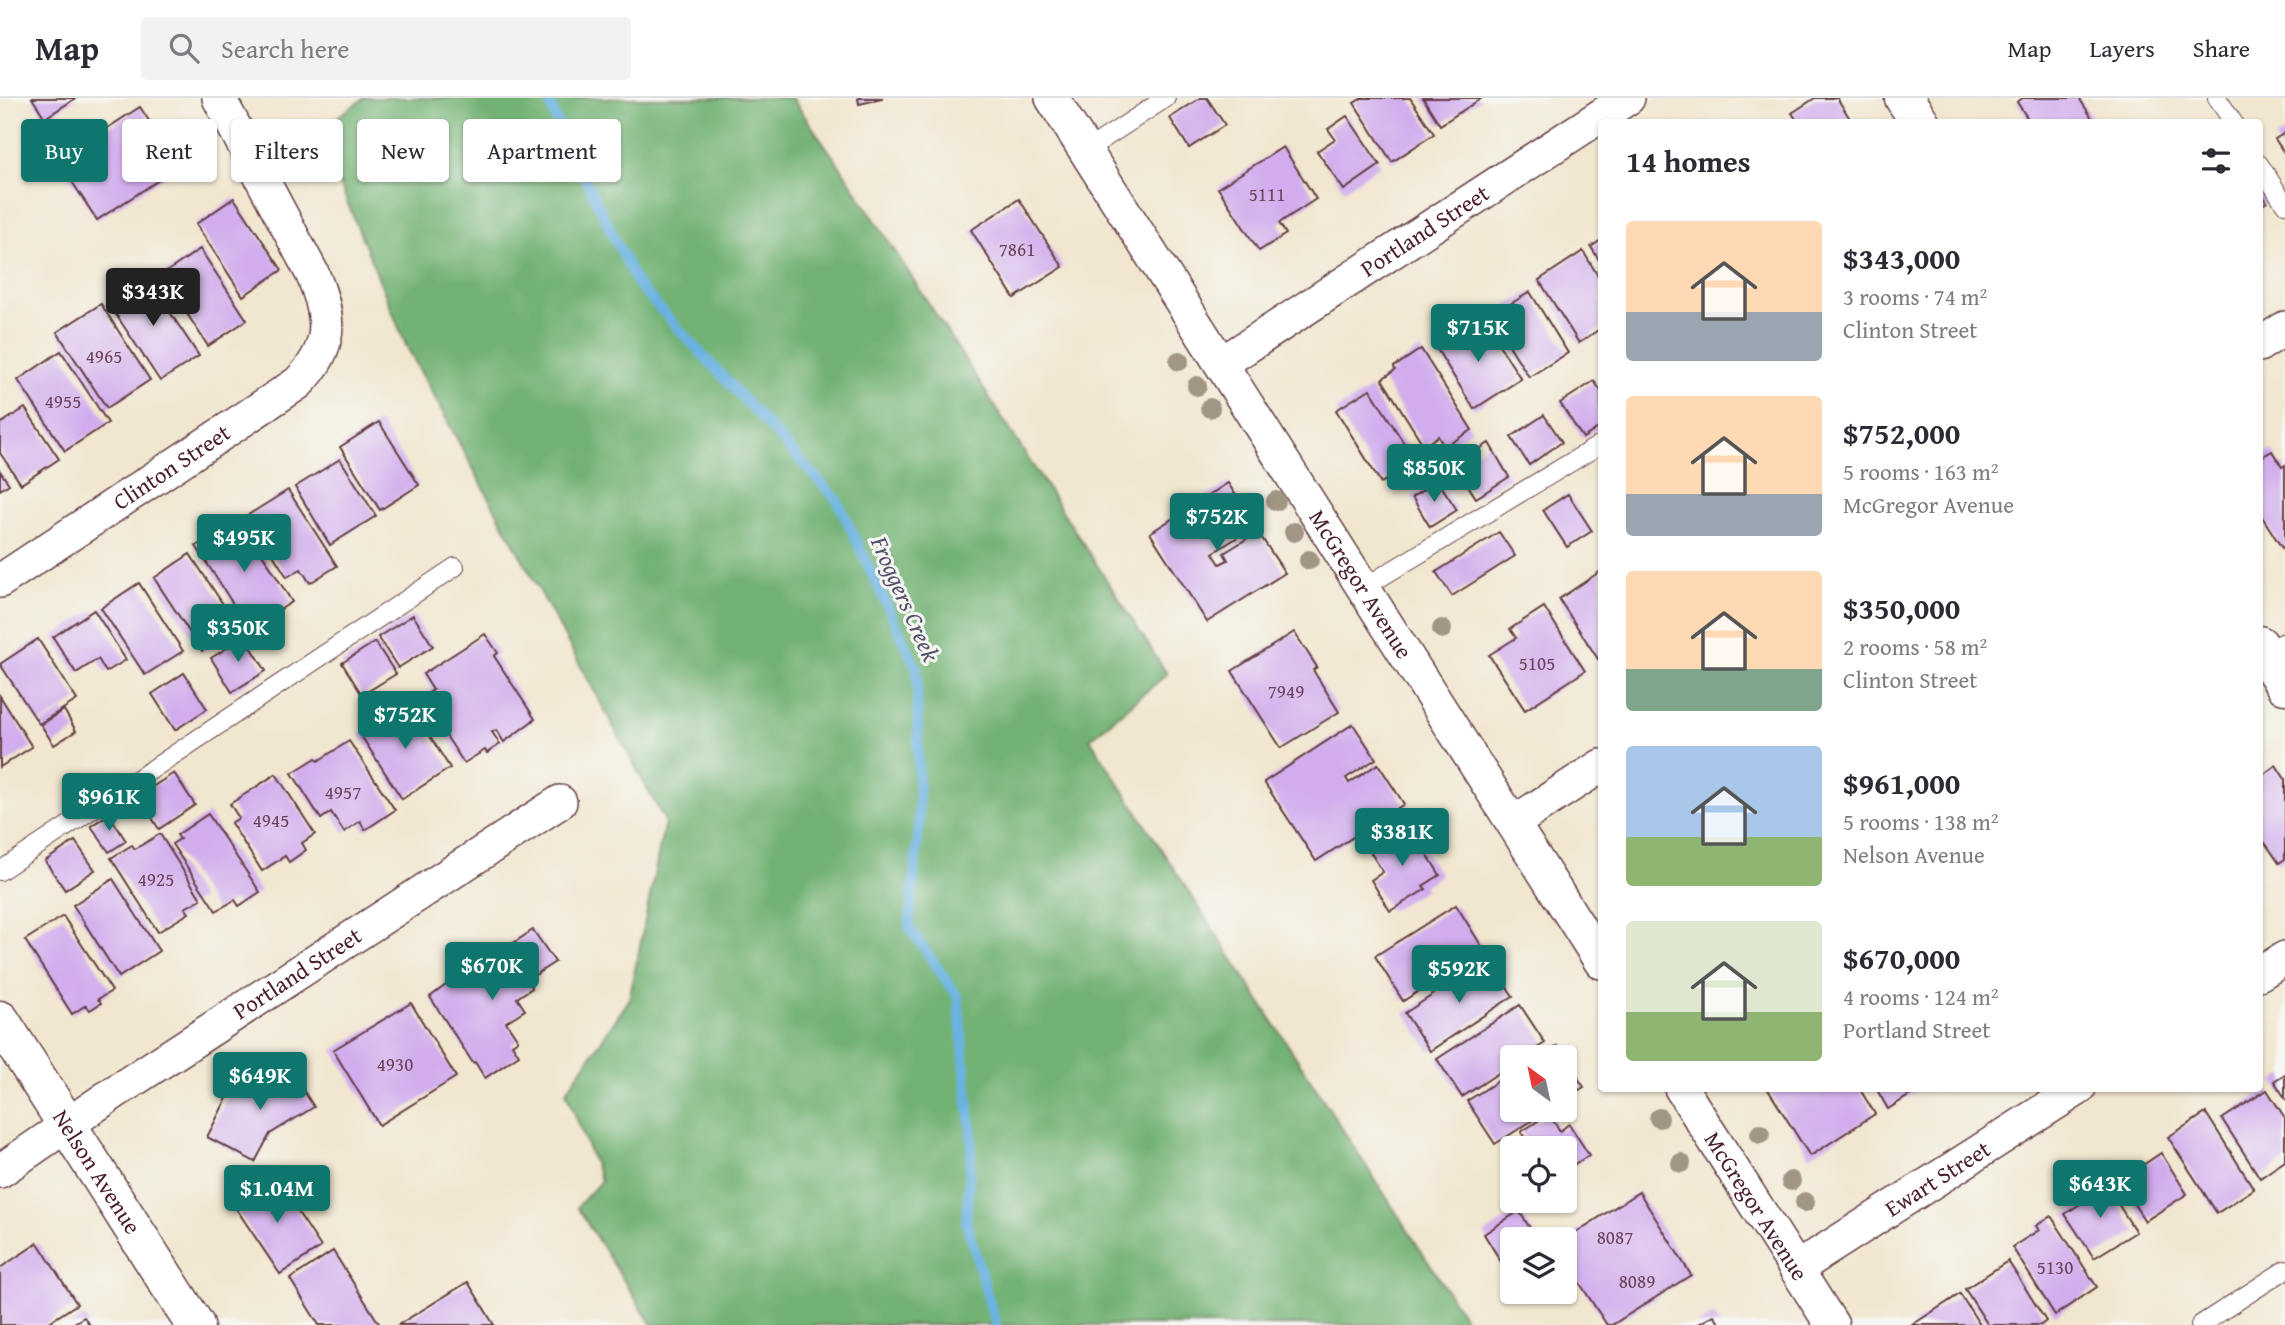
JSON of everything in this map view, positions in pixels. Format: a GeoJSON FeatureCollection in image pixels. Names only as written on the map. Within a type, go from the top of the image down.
{"type":"FeatureCollection","features":[{"type":"Feature","properties":{"kind":"street","name":"Clinton Street"},"geometry":{"type":"LineString","coordinates":[[0,581],[298,383],[320,356],[326,337],[324,302],[312,273],[219,98]]}},
{"type":"Feature","properties":{"kind":"street","name":"McGregor Avenue"},"geometry":{"type":"LineString","coordinates":[[1052,98],[1598,957]]}},
{"type":"Feature","properties":{"kind":"street","name":"Portland Street"},"geometry":{"type":"LineString","coordinates":[[1222,363],[1628,98]]}},
{"type":"Feature","properties":{"kind":"street"},"geometry":{"type":"LineString","coordinates":[[1904,98],[1918,119]]}},
{"type":"Feature","properties":{"kind":"street"},"geometry":{"type":"LineString","coordinates":[[2263,342],[2285,328]]}},
{"type":"Feature","properties":{"kind":"street"},"geometry":{"type":"LineString","coordinates":[[2267,648],[2285,685]]}},
{"type":"Feature","properties":{"kind":"street"},"geometry":{"type":"LineString","coordinates":[[1513,823],[1598,768]]}},
{"type":"Feature","properties":{"kind":"street","name":"Portland Street"},"geometry":{"type":"LineString","coordinates":[[0,1171],[115,1092],[560,802]]}},
{"type":"Feature","properties":{"kind":"street"},"geometry":{"type":"LineString","coordinates":[[2263,972],[2285,958]]}},
{"type":"Feature","properties":{"kind":"street","name":"Nelson Avenue"},"geometry":{"type":"LineString","coordinates":[[0,1020],[195,1325]]}},
{"type":"Feature","properties":{"kind":"street","name":"McGregor Avenue"},"geometry":{"type":"LineString","coordinates":[[1684,1092],[1832,1325]]}},
{"type":"Feature","properties":{"kind":"street","name":"Ewart Street"},"geometry":{"type":"LineString","coordinates":[[1796,1269],[2073,1092]]}},
{"type":"Feature","properties":{"kind":"lane"},"geometry":{"type":"LineString","coordinates":[[1085,150],[1166,98]]}},
{"type":"Feature","properties":{"kind":"lane"},"geometry":{"type":"LineString","coordinates":[[2217,98],[2230,119]]}},
{"type":"Feature","properties":{"kind":"lane"},"geometry":{"type":"LineString","coordinates":[[2263,170],[2285,204]]}},
{"type":"Feature","properties":{"kind":"lane"},"geometry":{"type":"LineString","coordinates":[[1363,588],[1598,446]]}},
{"type":"Feature","properties":{"kind":"lane"},"geometry":{"type":"LineString","coordinates":[[0,871],[455,567]]}},
{"type":"Feature","properties":{"kind":"lane"},"geometry":{"type":"LineString","coordinates":[[2200,1325],[2285,1270]]}},
{"type":"Feature","properties":{"kind":"green space"},"geometry":{"type":"Polygon","coordinates":[[[364,98],[792,98],[844,172],[1167,674],[1090,739],[1469,1325],[652,1325],[577,1207],[601,1181],[566,1092],[629,1000],[665,821],[406,345],[339,182],[343,182],[343,119],[335,119],[364,98]]]}},
{"type":"Feature","properties":{"kind":"building"},"geometry":{"type":"Polygon","coordinates":[[[32,98],[76,98],[45,118],[32,98]]]}},
{"type":"Feature","properties":{"kind":"building"},"geometry":{"type":"Polygon","coordinates":[[[858,98],[882,98],[882,99],[859,104],[858,98]]]}},
{"type":"Feature","properties":{"kind":"building"},"geometry":{"type":"Polygon","coordinates":[[[1200,98],[1207,98],[1225,125],[1189,148],[1170,118],[1200,98]]]}},
{"type":"Feature","properties":{"kind":"building"},"geometry":{"type":"Polygon","coordinates":[[[1362,98],[1410,98],[1434,134],[1392,162],[1354,103],[1362,98]]]}},
{"type":"Feature","properties":{"kind":"building"},"geometry":{"type":"Polygon","coordinates":[[[1423,98],[1482,98],[1440,125],[1423,98]]]}},
{"type":"Feature","properties":{"kind":"building"},"geometry":{"type":"Polygon","coordinates":[[[1815,98],[1837,98],[1850,119],[1796,119],[1792,113],[1815,98]]]}},
{"type":"Feature","properties":{"kind":"building"},"geometry":{"type":"Polygon","coordinates":[[[2023,98],[2079,98],[2093,119],[2028,119],[2017,102],[2023,98]]]}},
{"type":"Feature","properties":{"kind":"building"},"geometry":{"type":"Polygon","coordinates":[[[140,107],[148,119],[122,119],[122,182],[156,182],[97,220],[72,182],[108,182],[108,128],[140,107]]]}},
{"type":"Feature","properties":{"kind":"building"},"geometry":{"type":"Polygon","coordinates":[[[1347,116],[1380,165],[1344,190],[1317,151],[1335,139],[1328,129],[1347,116]]]}},
{"type":"Feature","properties":{"kind":"building"},"geometry":{"type":"Polygon","coordinates":[[[2285,133],[2285,154],[2275,139],[2285,133]]]}},
{"type":"Feature","properties":{"kind":"building"},"geometry":{"type":"Polygon","coordinates":[[[1283,147],[1316,199],[1279,223],[1286,234],[1259,251],[1218,188],[1283,147]]]}},
{"type":"Feature","properties":{"kind":"building"},"geometry":{"type":"Polygon","coordinates":[[[234,198],[282,270],[243,296],[196,224],[234,198]]]}},
{"type":"Feature","properties":{"kind":"building"},"geometry":{"type":"Polygon","coordinates":[[[1019,199],[1063,267],[1014,298],[971,230],[1019,199]]]}},
{"type":"Feature","properties":{"kind":"building"},"geometry":{"type":"Polygon","coordinates":[[[1598,242],[1598,258],[1591,247],[1598,242]]]}},
{"type":"Feature","properties":{"kind":"building"},"geometry":{"type":"Polygon","coordinates":[[[200,249],[247,320],[208,346],[162,275],[200,249]]]}},
{"type":"Feature","properties":{"kind":"building"},"geometry":{"type":"Polygon","coordinates":[[[1583,251],[1598,276],[1598,330],[1579,343],[1539,280],[1583,251]]]}},
{"type":"Feature","properties":{"kind":"building"},"geometry":{"type":"Polygon","coordinates":[[[144,273],[199,356],[160,381],[113,310],[119,307],[111,294],[144,273]]]}},
{"type":"Feature","properties":{"kind":"building"},"geometry":{"type":"Polygon","coordinates":[[[1530,292],[1568,353],[1529,377],[1497,326],[1508,319],[1502,309],[1530,292]]]}},
{"type":"Feature","properties":{"kind":"building"},"geometry":{"type":"Polygon","coordinates":[[[101,304],[150,380],[107,408],[57,332],[101,304]]]}},
{"type":"Feature","properties":{"kind":"building"},"geometry":{"type":"Polygon","coordinates":[[[1485,323],[1521,379],[1474,409],[1435,346],[1467,327],[1470,332],[1485,323]]]}},
{"type":"Feature","properties":{"kind":"building"},"geometry":{"type":"Polygon","coordinates":[[[1421,349],[1472,430],[1444,447],[1438,436],[1424,446],[1382,379],[1395,370],[1394,367],[1421,349]]]}},
{"type":"Feature","properties":{"kind":"building"},"geometry":{"type":"Polygon","coordinates":[[[61,351],[108,423],[65,451],[18,380],[61,351]]]}},
{"type":"Feature","properties":{"kind":"building"},"geometry":{"type":"Polygon","coordinates":[[[1594,381],[1598,387],[1598,428],[1583,438],[1560,403],[1594,381]]]}},
{"type":"Feature","properties":{"kind":"building"},"geometry":{"type":"Polygon","coordinates":[[[1370,389],[1415,461],[1381,483],[1336,410],[1370,389]]]}},
{"type":"Feature","properties":{"kind":"building"},"geometry":{"type":"Polygon","coordinates":[[[25,408],[59,459],[21,484],[0,453],[0,424],[25,408]]]}},
{"type":"Feature","properties":{"kind":"building"},"geometry":{"type":"Polygon","coordinates":[[[1544,415],[1562,442],[1529,465],[1511,437],[1544,415]]]}},
{"type":"Feature","properties":{"kind":"building"},"geometry":{"type":"Polygon","coordinates":[[[379,422],[419,485],[380,510],[340,447],[379,422]]]}},
{"type":"Feature","properties":{"kind":"building"},"geometry":{"type":"Polygon","coordinates":[[[1489,443],[1509,477],[1476,498],[1455,465],[1489,443]]]}},
{"type":"Feature","properties":{"kind":"building"},"geometry":{"type":"Polygon","coordinates":[[[2272,451],[2282,467],[2285,465],[2285,546],[2282,548],[2263,518],[2263,456],[2272,451]]]}},
{"type":"Feature","properties":{"kind":"building"},"geometry":{"type":"Polygon","coordinates":[[[340,459],[376,516],[330,545],[295,487],[340,459]]]}},
{"type":"Feature","properties":{"kind":"building"},"geometry":{"type":"Polygon","coordinates":[[[0,471],[9,484],[0,490],[0,471]]]}},
{"type":"Feature","properties":{"kind":"building"},"geometry":{"type":"Polygon","coordinates":[[[1438,481],[1457,510],[1430,527],[1412,497],[1438,481]]]}},
{"type":"Feature","properties":{"kind":"building"},"geometry":{"type":"Polygon","coordinates":[[[1228,483],[1255,526],[1213,553],[1216,558],[1220,564],[1228,560],[1224,553],[1258,532],[1285,573],[1207,622],[1150,533],[1228,483]]]}},
{"type":"Feature","properties":{"kind":"building"},"geometry":{"type":"Polygon","coordinates":[[[288,490],[337,566],[310,583],[301,569],[287,577],[248,515],[288,490]]]}},
{"type":"Feature","properties":{"kind":"building"},"geometry":{"type":"Polygon","coordinates":[[[1568,494],[1592,531],[1567,547],[1543,510],[1568,494]]]}},
{"type":"Feature","properties":{"kind":"building"},"geometry":{"type":"Polygon","coordinates":[[[240,518],[292,602],[249,629],[196,546],[240,518]]]}},
{"type":"Feature","properties":{"kind":"building"},"geometry":{"type":"Polygon","coordinates":[[[1499,532],[1515,556],[1452,596],[1436,572],[1499,532]]]}},
{"type":"Feature","properties":{"kind":"building"},"geometry":{"type":"Polygon","coordinates":[[[190,554],[238,627],[202,651],[154,578],[190,554]]]}},
{"type":"Feature","properties":{"kind":"building"},"geometry":{"type":"Polygon","coordinates":[[[1598,573],[1598,659],[1559,599],[1598,573]]]}},
{"type":"Feature","properties":{"kind":"building"},"geometry":{"type":"Polygon","coordinates":[[[139,583],[183,651],[145,675],[101,608],[139,583]]]}},
{"type":"Feature","properties":{"kind":"building"},"geometry":{"type":"Polygon","coordinates":[[[1544,607],[1585,671],[1525,710],[1489,655],[1516,638],[1510,629],[1544,607]]]}},
{"type":"Feature","properties":{"kind":"building"},"geometry":{"type":"Polygon","coordinates":[[[94,610],[126,660],[106,672],[98,659],[76,673],[53,637],[94,610]]]}},
{"type":"Feature","properties":{"kind":"building"},"geometry":{"type":"Polygon","coordinates":[[[413,615],[433,646],[398,668],[378,637],[413,615]]]}},
{"type":"Feature","properties":{"kind":"building"},"geometry":{"type":"Polygon","coordinates":[[[1294,632],[1317,667],[1313,670],[1339,712],[1281,748],[1232,671],[1294,632]]]}},
{"type":"Feature","properties":{"kind":"building"},"geometry":{"type":"Polygon","coordinates":[[[485,634],[498,653],[494,656],[535,719],[504,742],[496,730],[492,732],[500,744],[464,763],[421,698],[433,690],[423,674],[485,634]]]}},
{"type":"Feature","properties":{"kind":"building"},"geometry":{"type":"Polygon","coordinates":[[[245,637],[266,671],[232,692],[211,658],[245,637]]]}},
{"type":"Feature","properties":{"kind":"building"},"geometry":{"type":"Polygon","coordinates":[[[38,639],[77,700],[39,724],[0,664],[38,639]]]}},
{"type":"Feature","properties":{"kind":"building"},"geometry":{"type":"Polygon","coordinates":[[[375,642],[396,674],[362,695],[342,663],[375,642]]]}},
{"type":"Feature","properties":{"kind":"building"},"geometry":{"type":"Polygon","coordinates":[[[184,673],[207,709],[175,730],[152,694],[184,673]]]}},
{"type":"Feature","properties":{"kind":"building"},"geometry":{"type":"Polygon","coordinates":[[[0,696],[32,747],[0,767],[0,696]]]}},
{"type":"Feature","properties":{"kind":"building"},"geometry":{"type":"Polygon","coordinates":[[[409,703],[450,768],[402,799],[360,734],[409,703]]]}},
{"type":"Feature","properties":{"kind":"building"},"geometry":{"type":"Polygon","coordinates":[[[64,710],[76,731],[54,745],[41,725],[64,710]]]}},
{"type":"Feature","properties":{"kind":"building"},"geometry":{"type":"Polygon","coordinates":[[[1353,724],[1376,759],[1346,778],[1349,783],[1378,764],[1404,804],[1316,861],[1264,782],[1353,724]]]}},
{"type":"Feature","properties":{"kind":"building"},"geometry":{"type":"Polygon","coordinates":[[[349,741],[395,810],[365,830],[360,821],[344,832],[331,812],[321,819],[292,773],[316,758],[318,761],[349,741]]]}},
{"type":"Feature","properties":{"kind":"building"},"geometry":{"type":"Polygon","coordinates":[[[2276,765],[2285,779],[2285,859],[2279,863],[2263,840],[2263,775],[2276,765]]]}},
{"type":"Feature","properties":{"kind":"building"},"geometry":{"type":"Polygon","coordinates":[[[174,773],[195,805],[159,829],[138,796],[174,773]]]}},
{"type":"Feature","properties":{"kind":"building"},"geometry":{"type":"Polygon","coordinates":[[[276,774],[315,834],[302,843],[306,850],[289,862],[285,856],[262,871],[231,823],[239,818],[230,804],[276,774]]]}},
{"type":"Feature","properties":{"kind":"building"},"geometry":{"type":"Polygon","coordinates":[[[109,814],[126,841],[109,852],[91,826],[109,814]]]}},
{"type":"Feature","properties":{"kind":"building"},"geometry":{"type":"Polygon","coordinates":[[[208,814],[260,892],[239,906],[235,900],[216,911],[172,844],[180,839],[177,835],[208,814]]]}},
{"type":"Feature","properties":{"kind":"building"},"geometry":{"type":"Polygon","coordinates":[[[1409,825],[1440,875],[1423,886],[1426,889],[1390,911],[1371,880],[1383,872],[1369,850],[1409,825]]]}},
{"type":"Feature","properties":{"kind":"building"},"geometry":{"type":"Polygon","coordinates":[[[160,834],[201,899],[185,908],[189,913],[158,932],[111,858],[132,845],[135,849],[160,834]]]}},
{"type":"Feature","properties":{"kind":"building"},"geometry":{"type":"Polygon","coordinates":[[[75,841],[95,870],[65,890],[45,861],[75,841]]]}},
{"type":"Feature","properties":{"kind":"building"},"geometry":{"type":"Polygon","coordinates":[[[113,879],[159,951],[119,977],[73,905],[113,879]]]}},
{"type":"Feature","properties":{"kind":"building"},"geometry":{"type":"Polygon","coordinates":[[[1456,905],[1484,950],[1403,1001],[1375,956],[1456,905]]]}},
{"type":"Feature","properties":{"kind":"building"},"geometry":{"type":"Polygon","coordinates":[[[63,916],[112,991],[98,999],[101,1003],[90,1010],[86,1005],[72,1014],[25,940],[63,916]]]}},
{"type":"Feature","properties":{"kind":"building"},"geometry":{"type":"Polygon","coordinates":[[[533,930],[555,962],[529,979],[532,988],[517,998],[525,1010],[506,1022],[518,1040],[512,1044],[519,1055],[485,1078],[430,997],[463,972],[465,975],[533,930]]]}},
{"type":"Feature","properties":{"kind":"building"},"geometry":{"type":"Polygon","coordinates":[[[1488,959],[1513,996],[1430,1051],[1405,1013],[1488,959]]]}},
{"type":"Feature","properties":{"kind":"building"},"geometry":{"type":"Polygon","coordinates":[[[411,1003],[456,1077],[379,1125],[333,1050],[411,1003]]]}},
{"type":"Feature","properties":{"kind":"building"},"geometry":{"type":"Polygon","coordinates":[[[1520,1005],[1545,1043],[1500,1045],[1500,1072],[1462,1097],[1437,1059],[1520,1005]]]}},
{"type":"Feature","properties":{"kind":"building"},"geometry":{"type":"Polygon","coordinates":[[[285,1062],[314,1107],[270,1134],[255,1162],[207,1137],[227,1098],[285,1062]]]}},
{"type":"Feature","properties":{"kind":"building"},"geometry":{"type":"Polygon","coordinates":[[[2285,1074],[2285,1098],[2274,1081],[2285,1074]]]}},
{"type":"Feature","properties":{"kind":"building"},"geometry":{"type":"Polygon","coordinates":[[[1577,1077],[1584,1087],[1577,1091],[1577,1077]]]}},
{"type":"Feature","properties":{"kind":"building"},"geometry":{"type":"Polygon","coordinates":[[[1500,1080],[1500,1122],[1530,1122],[1508,1136],[1500,1136],[1500,1141],[1495,1144],[1467,1101],[1500,1080]]]}},
{"type":"Feature","properties":{"kind":"building"},"geometry":{"type":"Polygon","coordinates":[[[2267,1090],[2285,1118],[2285,1161],[2260,1178],[2222,1119],[2267,1090]]]}},
{"type":"Feature","properties":{"kind":"building"},"geometry":{"type":"Polygon","coordinates":[[[1770,1092],[1861,1092],[1875,1114],[1810,1156],[1770,1092]]]}},
{"type":"Feature","properties":{"kind":"building"},"geometry":{"type":"Polygon","coordinates":[[[1878,1092],[1915,1092],[1888,1109],[1878,1092]]]}},
{"type":"Feature","properties":{"kind":"building"},"geometry":{"type":"Polygon","coordinates":[[[2206,1113],[2254,1189],[2217,1213],[2168,1137],[2206,1113]]]}},
{"type":"Feature","properties":{"kind":"building"},"geometry":{"type":"Polygon","coordinates":[[[1537,1122],[1554,1122],[1560,1131],[1569,1124],[1577,1136],[1524,1136],[1521,1132],[1537,1122]]]}},
{"type":"Feature","properties":{"kind":"building"},"geometry":{"type":"Polygon","coordinates":[[[1577,1136],[1589,1155],[1577,1163],[1577,1136]]]}},
{"type":"Feature","properties":{"kind":"building"},"geometry":{"type":"Polygon","coordinates":[[[2161,1153],[2187,1194],[2145,1221],[2119,1181],[2161,1153]]]}},
{"type":"Feature","properties":{"kind":"building"},"geometry":{"type":"Polygon","coordinates":[[[274,1176],[321,1247],[280,1274],[233,1204],[274,1176]]]}},
{"type":"Feature","properties":{"kind":"building"},"geometry":{"type":"Polygon","coordinates":[[[2102,1179],[2136,1232],[2094,1258],[2065,1214],[2080,1204],[2075,1197],[2102,1179]]]}},
{"type":"Feature","properties":{"kind":"building"},"geometry":{"type":"Polygon","coordinates":[[[1639,1192],[1691,1275],[1612,1325],[1607,1325],[1577,1279],[1577,1232],[1639,1192]]]}},
{"type":"Feature","properties":{"kind":"building"},"geometry":{"type":"Polygon","coordinates":[[[1516,1213],[1520,1213],[1529,1227],[1500,1227],[1500,1260],[1484,1234],[1516,1213]]]}},
{"type":"Feature","properties":{"kind":"building"},"geometry":{"type":"Polygon","coordinates":[[[2051,1216],[2097,1287],[2055,1315],[2012,1247],[2039,1230],[2036,1226],[2051,1216]]]}},
{"type":"Feature","properties":{"kind":"building"},"geometry":{"type":"Polygon","coordinates":[[[38,1243],[77,1304],[45,1325],[0,1325],[0,1268],[38,1243]]]}},
{"type":"Feature","properties":{"kind":"building"},"geometry":{"type":"Polygon","coordinates":[[[333,1251],[380,1325],[319,1325],[290,1279],[333,1251]]]}},
{"type":"Feature","properties":{"kind":"building"},"geometry":{"type":"Polygon","coordinates":[[[2008,1261],[2046,1321],[2041,1325],[1988,1325],[1965,1289],[2008,1261]]]}},
{"type":"Feature","properties":{"kind":"building"},"geometry":{"type":"Polygon","coordinates":[[[468,1282],[494,1325],[398,1325],[468,1282]]]}},
{"type":"Feature","properties":{"kind":"building"},"geometry":{"type":"Polygon","coordinates":[[[1960,1294],[1980,1325],[1912,1325],[1960,1294]]]}},
{"type":"Feature","properties":{"kind":"building"},"geometry":{"type":"Polygon","coordinates":[[[1714,1315],[1720,1325],[1697,1325],[1714,1315]]]}},
{"type":"Feature","properties":{"kind":"building"},"geometry":{"type":"Polygon","coordinates":[[[84,1317],[90,1325],[71,1325],[84,1317]]]}},
{"type":"Feature","properties":{"kind":"waterway","name":"Froggers Creek"},"geometry":{"type":"LineString","coordinates":[[548,98],[637,284],[837,500],[917,669],[919,827],[909,927],[958,997],[972,1140],[966,1221],[996,1325]]}}]}
